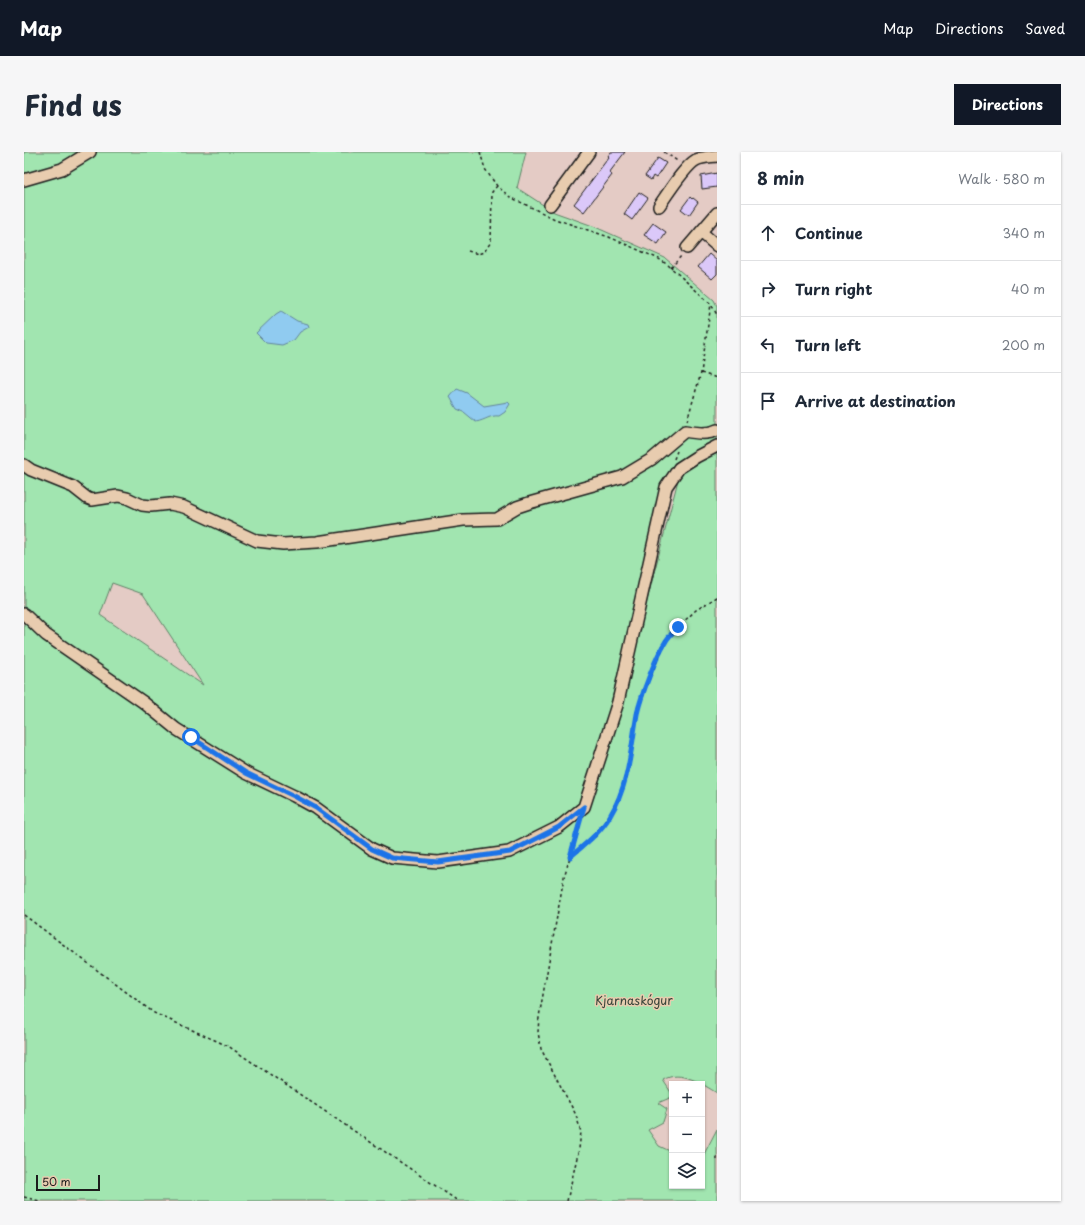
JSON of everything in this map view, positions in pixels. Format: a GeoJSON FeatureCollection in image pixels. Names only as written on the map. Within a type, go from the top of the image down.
{"type":"FeatureCollection","features":[{"type":"Feature","properties":{"kind":"street"},"geometry":{"type":"LineString","coordinates":[[24,180],[62,169],[90,152]]}},
{"type":"Feature","properties":{"kind":"street"},"geometry":{"type":"LineString","coordinates":[[550,205],[589,152]]}},
{"type":"Feature","properties":{"kind":"street"},"geometry":{"type":"LineString","coordinates":[[659,206],[687,168],[694,161],[700,158],[717,156]]}},
{"type":"Feature","properties":{"kind":"street"},"geometry":{"type":"LineString","coordinates":[[687,248],[717,213]]}},
{"type":"Feature","properties":{"kind":"street"},"geometry":{"type":"LineString","coordinates":[[701,232],[717,246]]}},
{"type":"Feature","properties":{"kind":"street"},"geometry":{"type":"LineString","coordinates":[[24,466],[73,487],[92,500],[118,496],[127,498],[142,505],[151,506],[170,504],[184,507],[257,541],[283,544],[317,542],[463,520],[497,519],[517,507],[622,477],[652,459],[685,431],[699,433],[713,432],[717,430]]}},
{"type":"Feature","properties":{"kind":"street"},"geometry":{"type":"LineString","coordinates":[[24,614],[46,635],[143,702],[176,728],[246,773],[310,805],[372,849],[392,858],[438,862],[510,852],[559,827],[584,807],[618,702],[666,487],[679,468],[717,446]]}},
{"type":"Feature","properties":{"kind":"path"},"geometry":{"type":"LineString","coordinates":[[480,152],[485,169],[497,186],[510,197],[555,219],[609,237],[659,259],[710,304],[717,315]]}},
{"type":"Feature","properties":{"kind":"path"},"geometry":{"type":"LineString","coordinates":[[664,152],[687,168]]}},
{"type":"Feature","properties":{"kind":"path"},"geometry":{"type":"LineString","coordinates":[[468,251],[478,254],[484,252],[491,242],[492,192],[497,186]]}},
{"type":"Feature","properties":{"kind":"path"},"geometry":{"type":"LineString","coordinates":[[671,268],[687,248]]}},
{"type":"Feature","properties":{"kind":"path"},"geometry":{"type":"LineString","coordinates":[[685,431],[701,373],[710,304]]}},
{"type":"Feature","properties":{"kind":"path"},"geometry":{"type":"LineString","coordinates":[[701,373],[717,378]]}},
{"type":"Feature","properties":{"kind":"path"},"geometry":{"type":"LineString","coordinates":[[570,857],[595,836],[610,816],[621,793],[629,764],[637,712],[647,683],[666,640],[696,610],[717,596]]}},
{"type":"Feature","properties":{"kind":"path"},"geometry":{"type":"LineString","coordinates":[[567,1201],[579,1149],[581,1132],[576,1115],[541,1048],[538,1032],[539,1017],[564,877],[584,807]]}},
{"type":"Feature","properties":{"kind":"path"},"geometry":{"type":"LineString","coordinates":[[24,915],[154,1012],[228,1046],[458,1201]]}},
{"type":"Feature","properties":{"kind":"path"},"geometry":{"type":"LineString","coordinates":[[24,1197],[40,1201]]}},
{"type":"Feature","properties":{"kind":"green space","name":"Kjarnaskógur"},"geometry":{"type":"Polygon","coordinates":[[[24,152],[526,152],[517,188],[554,212],[593,226],[665,258],[714,300],[717,306],[717,1093],[705,1086],[705,1081],[696,1081],[677,1076],[663,1080],[669,1089],[669,1098],[658,1103],[667,1109],[663,1122],[648,1130],[659,1146],[669,1151],[669,1189],[705,1189],[705,1152],[717,1129],[717,1201],[24,1201],[24,152]],[[666,478],[606,723],[615,725],[678,480],[666,478]],[[112,583],[100,615],[203,685],[143,594],[112,583]]]}},
{"type":"Feature","properties":{"kind":"water"},"geometry":{"type":"Polygon","coordinates":[[[281,311],[297,321],[308,324],[309,327],[300,332],[294,340],[282,345],[266,343],[256,333],[281,311]]]}},
{"type":"Feature","properties":{"kind":"water"},"geometry":{"type":"Polygon","coordinates":[[[457,389],[467,393],[484,406],[508,402],[510,404],[505,412],[499,416],[493,416],[476,422],[464,412],[457,409],[450,397],[457,389]]]}},
{"type":"Feature","properties":{"kind":"building"},"geometry":{"type":"Polygon","coordinates":[[[611,152],[625,152],[609,173],[612,175],[584,212],[574,204],[609,157],[608,156],[611,152]]]}},
{"type":"Feature","properties":{"kind":"building"},"geometry":{"type":"Polygon","coordinates":[[[658,158],[666,163],[656,178],[653,176],[651,180],[645,176],[658,158]]]}},
{"type":"Feature","properties":{"kind":"building"},"geometry":{"type":"Polygon","coordinates":[[[717,173],[717,187],[702,189],[701,176],[717,173]]]}},
{"type":"Feature","properties":{"kind":"building"},"geometry":{"type":"Polygon","coordinates":[[[639,192],[648,198],[632,220],[624,214],[639,192]]]}},
{"type":"Feature","properties":{"kind":"building"},"geometry":{"type":"Polygon","coordinates":[[[690,197],[698,202],[689,215],[681,209],[690,197]]]}},
{"type":"Feature","properties":{"kind":"building"},"geometry":{"type":"Polygon","coordinates":[[[653,223],[666,232],[658,244],[644,235],[653,223]]]}},
{"type":"Feature","properties":{"kind":"building"},"geometry":{"type":"Polygon","coordinates":[[[709,254],[717,261],[717,274],[712,279],[698,267],[709,254]]]}},
{"type":"Feature","properties":{"kind":"route"},"geometry":{"type":"LineString","coordinates":[[191,737],[246,773],[316,808],[372,849],[392,858],[438,862],[510,852],[559,827],[584,807],[570,857],[595,836],[610,816],[621,793],[629,764],[637,712],[660,652],[666,640],[678,627]]}}]}
